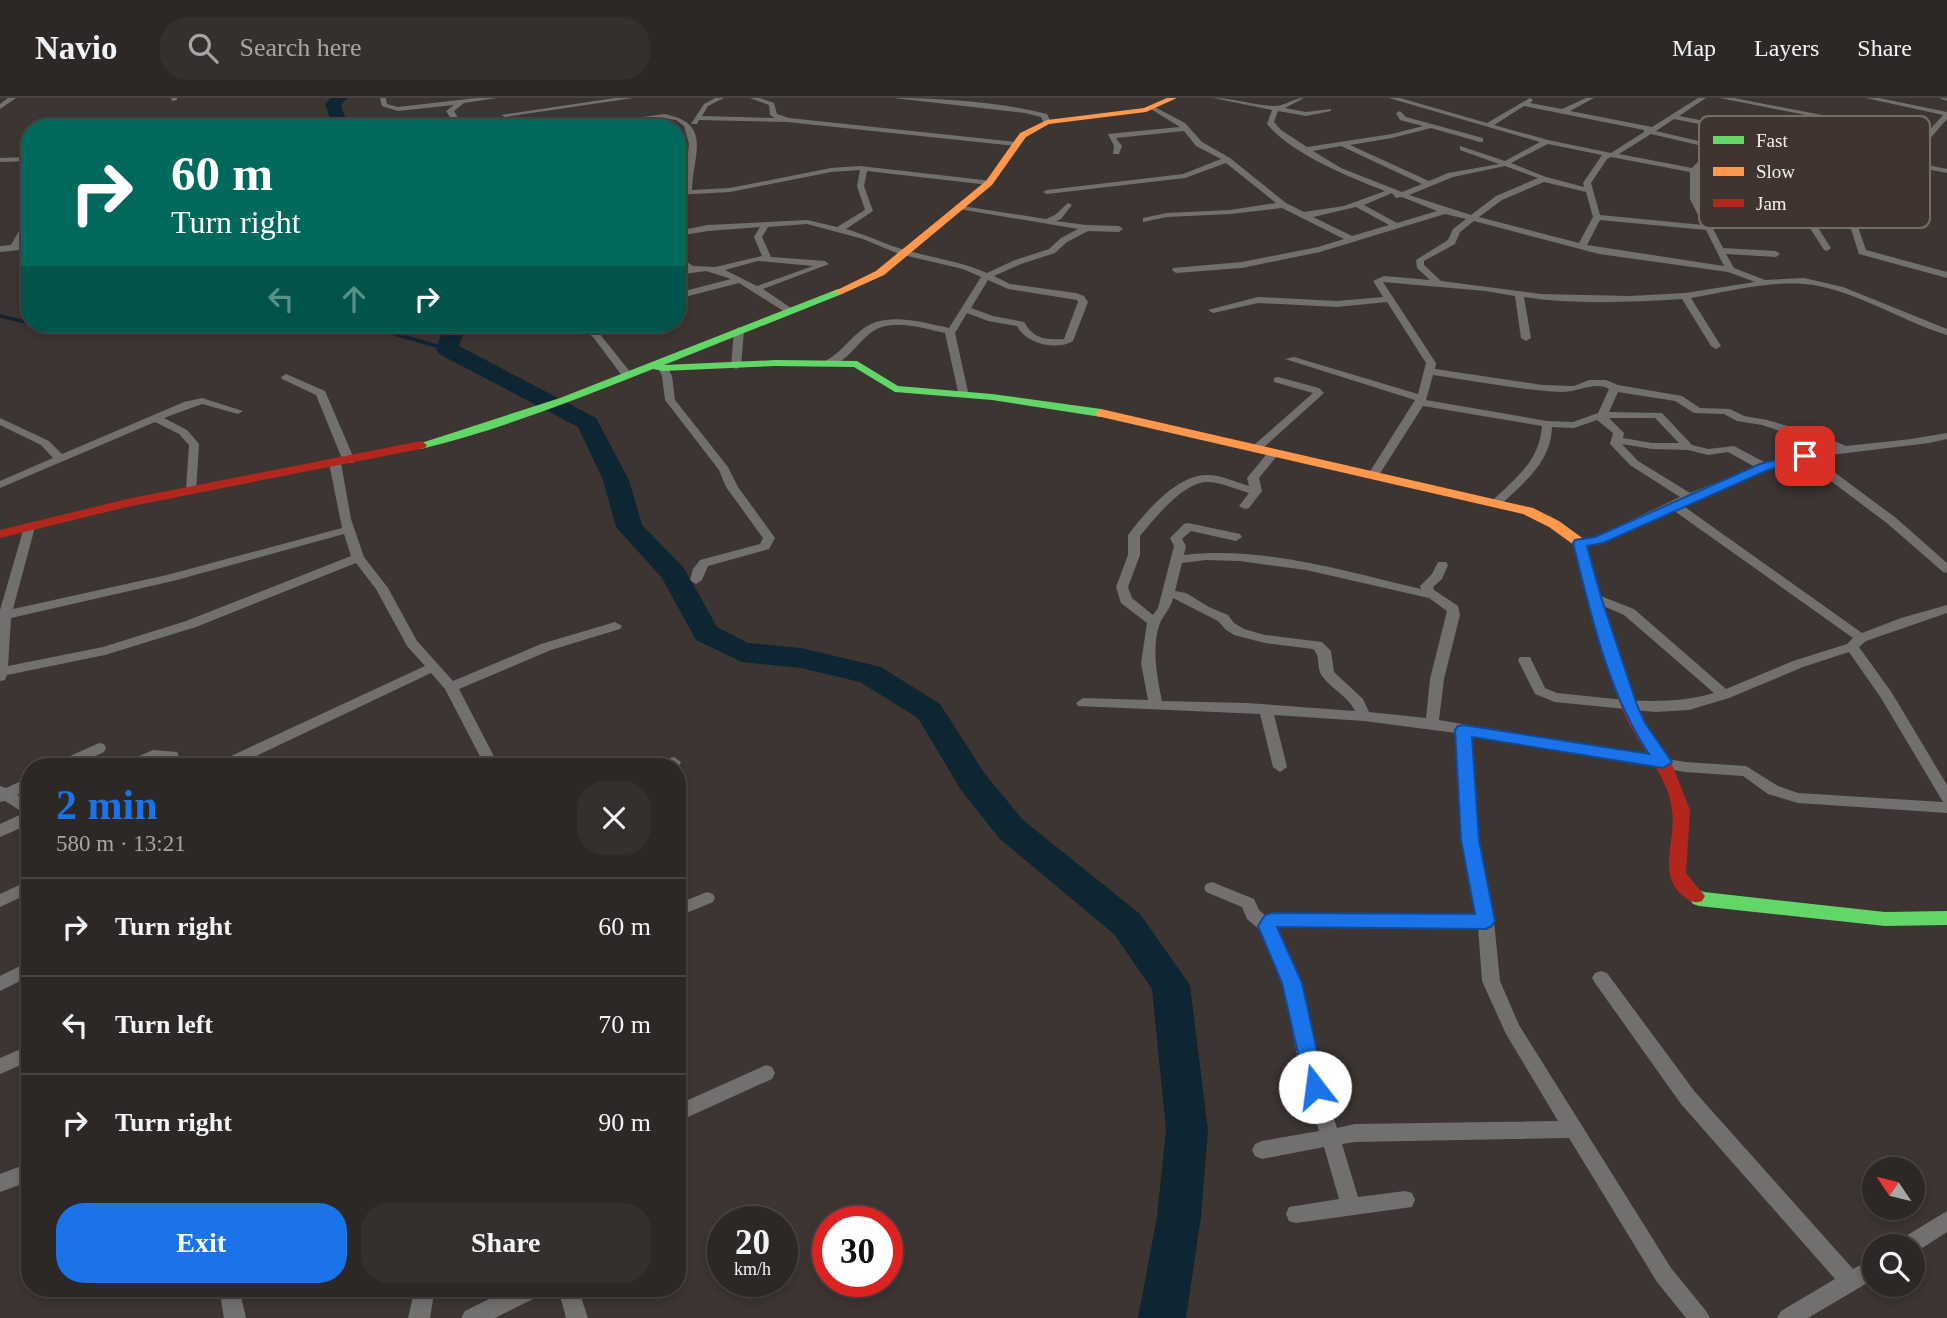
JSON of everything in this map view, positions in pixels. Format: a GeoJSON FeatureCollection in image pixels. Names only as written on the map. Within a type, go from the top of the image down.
{"type":"FeatureCollection","features":[{"type":"Feature","properties":{"kind":"street"},"geometry":{"type":"LineString","coordinates":[[0,107],[13,98]]}},
{"type":"Feature","properties":{"kind":"street"},"geometry":{"type":"LineString","coordinates":[[383,99],[383,105],[398,109],[494,98]]}},
{"type":"Feature","properties":{"kind":"street"},"geometry":{"type":"LineString","coordinates":[[505,115],[630,98]]}},
{"type":"Feature","properties":{"kind":"street"},"geometry":{"type":"LineString","coordinates":[[690,126],[706,105],[721,98]]}},
{"type":"Feature","properties":{"kind":"street"},"geometry":{"type":"LineString","coordinates":[[753,98],[772,104],[774,115],[787,120]]}},
{"type":"Feature","properties":{"kind":"street"},"geometry":{"type":"LineString","coordinates":[[897,98],[997,107],[1060,121]]}},
{"type":"Feature","properties":{"kind":"street"},"geometry":{"type":"LineString","coordinates":[[997,107],[1006,98]]}},
{"type":"Feature","properties":{"kind":"street"},"geometry":{"type":"LineString","coordinates":[[0,534],[192,489],[342,462],[451,438],[564,400],[627,375],[657,367],[739,330],[880,273],[902,252],[989,183],[1030,129],[1060,121],[1146,110],[1173,98]]}},
{"type":"Feature","properties":{"kind":"street"},"geometry":{"type":"LineString","coordinates":[[1216,98],[1306,114],[1329,110]]}},
{"type":"Feature","properties":{"kind":"street"},"geometry":{"type":"LineString","coordinates":[[1301,98],[1275,110],[1270,122],[1278,132],[1338,170],[1389,192],[1472,219],[1600,251],[1730,270],[1765,283]]}},
{"type":"Feature","properties":{"kind":"street"},"geometry":{"type":"LineString","coordinates":[[1392,98],[1547,142],[1699,169]]}},
{"type":"Feature","properties":{"kind":"street"},"geometry":{"type":"LineString","coordinates":[[1562,112],[1591,98]]}},
{"type":"Feature","properties":{"kind":"street"},"geometry":{"type":"LineString","coordinates":[[1582,246],[1597,217],[1587,183],[1604,157],[1614,154],[1648,130],[1703,98]]}},
{"type":"Feature","properties":{"kind":"street"},"geometry":{"type":"LineString","coordinates":[[1723,98],[1817,116]]}},
{"type":"Feature","properties":{"kind":"street"},"geometry":{"type":"LineString","coordinates":[[1869,98],[1947,114]]}},
{"type":"Feature","properties":{"kind":"street"},"geometry":{"type":"LineString","coordinates":[[455,119],[450,111],[463,100]]}},
{"type":"Feature","properties":{"kind":"street"},"geometry":{"type":"LineString","coordinates":[[1489,125],[1524,101],[1699,143]]}},
{"type":"Feature","properties":{"kind":"street"},"geometry":{"type":"LineString","coordinates":[[1422,105],[1400,113],[1399,116],[1480,140]]}},
{"type":"Feature","properties":{"kind":"street"},"geometry":{"type":"LineString","coordinates":[[1151,107],[1186,129],[1199,144],[1227,160],[1283,205],[1353,240]]}},
{"type":"Feature","properties":{"kind":"street"},"geometry":{"type":"LineString","coordinates":[[1930,133],[1947,114]]}},
{"type":"Feature","properties":{"kind":"street"},"geometry":{"type":"LineString","coordinates":[[640,119],[664,116],[679,119]]}},
{"type":"Feature","properties":{"kind":"street"},"geometry":{"type":"LineString","coordinates":[[1672,117],[1699,122]]}},
{"type":"Feature","properties":{"kind":"street"},"geometry":{"type":"LineString","coordinates":[[698,118],[787,120],[1016,144]]}},
{"type":"Feature","properties":{"kind":"street"},"geometry":{"type":"LineString","coordinates":[[686,123],[690,126],[695,140],[689,163],[688,193],[762,185],[831,170],[864,169],[989,183]]}},
{"type":"Feature","properties":{"kind":"street"},"geometry":{"type":"LineString","coordinates":[[1303,150],[1431,126]]}},
{"type":"Feature","properties":{"kind":"street"},"geometry":{"type":"LineString","coordinates":[[1116,152],[1118,146],[1111,136],[1186,129]]}},
{"type":"Feature","properties":{"kind":"street"},"geometry":{"type":"LineString","coordinates":[[1506,130],[1462,148],[1543,179],[1590,191]]}},
{"type":"Feature","properties":{"kind":"street"},"geometry":{"type":"LineString","coordinates":[[1399,195],[1460,173],[1486,170],[1506,163],[1547,142]]}},
{"type":"Feature","properties":{"kind":"street"},"geometry":{"type":"LineString","coordinates":[[1342,144],[1428,184]]}},
{"type":"Feature","properties":{"kind":"street"},"geometry":{"type":"LineString","coordinates":[[0,160],[21,159]]}},
{"type":"Feature","properties":{"kind":"street"},"geometry":{"type":"LineString","coordinates":[[1362,163],[1374,159]]}},
{"type":"Feature","properties":{"kind":"street"},"geometry":{"type":"LineString","coordinates":[[1047,192],[1185,176],[1227,160]]}},
{"type":"Feature","properties":{"kind":"street"},"geometry":{"type":"LineString","coordinates":[[1698,208],[1693,188],[1694,170],[1699,165]]}},
{"type":"Feature","properties":{"kind":"street"},"geometry":{"type":"LineString","coordinates":[[1338,170],[1350,167]]}},
{"type":"Feature","properties":{"kind":"street"},"geometry":{"type":"LineString","coordinates":[[837,231],[869,211],[866,197],[859,188],[859,179],[864,169]]}},
{"type":"Feature","properties":{"kind":"street"},"geometry":{"type":"LineString","coordinates":[[1438,283],[1420,266],[1424,255],[1437,252],[1444,244],[1452,242],[1457,231],[1499,198],[1543,179]]}},
{"type":"Feature","properties":{"kind":"street"},"geometry":{"type":"LineString","coordinates":[[1693,188],[1699,189]]}},
{"type":"Feature","properties":{"kind":"street"},"geometry":{"type":"LineString","coordinates":[[1300,215],[1320,214],[1389,192]]}},
{"type":"Feature","properties":{"kind":"street"},"geometry":{"type":"LineString","coordinates":[[1357,204],[1398,227]]}},
{"type":"Feature","properties":{"kind":"street"},"geometry":{"type":"LineString","coordinates":[[1048,221],[1058,217],[1068,205]]}},
{"type":"Feature","properties":{"kind":"street"},"geometry":{"type":"LineString","coordinates":[[1146,220],[1167,215],[1230,212],[1283,205]]}},
{"type":"Feature","properties":{"kind":"street"},"geometry":{"type":"LineString","coordinates":[[959,207],[1086,228],[1119,229]]}},
{"type":"Feature","properties":{"kind":"street"},"geometry":{"type":"LineString","coordinates":[[762,211],[763,225],[758,237],[767,258]]}},
{"type":"Feature","properties":{"kind":"street"},"geometry":{"type":"LineString","coordinates":[[1176,270],[1242,265],[1353,240],[1445,211]]}},
{"type":"Feature","properties":{"kind":"street"},"geometry":{"type":"LineString","coordinates":[[1597,217],[1699,227]]}},
{"type":"Feature","properties":{"kind":"street"},"geometry":{"type":"LineString","coordinates":[[686,232],[708,228],[807,222],[866,237],[902,252],[949,262],[1008,286],[1080,298],[1083,302],[1068,341],[1063,343],[1030,337],[1024,333],[1021,324],[991,319],[967,310]]}},
{"type":"Feature","properties":{"kind":"street"},"geometry":{"type":"LineString","coordinates":[[963,393],[951,331],[986,277],[1018,262],[1052,251],[1086,228]]}},
{"type":"Feature","properties":{"kind":"street"},"geometry":{"type":"LineString","coordinates":[[1709,228],[1730,270]]}},
{"type":"Feature","properties":{"kind":"street"},"geometry":{"type":"LineString","coordinates":[[1816,228],[1827,248]]}},
{"type":"Feature","properties":{"kind":"street"},"geometry":{"type":"LineString","coordinates":[[1854,228],[1862,252],[1947,275]]}},
{"type":"Feature","properties":{"kind":"street"},"geometry":{"type":"LineString","coordinates":[[14,248],[21,235]]}},
{"type":"Feature","properties":{"kind":"street"},"geometry":{"type":"LineString","coordinates":[[0,249],[21,247]]}},
{"type":"Feature","properties":{"kind":"street"},"geometry":{"type":"LineString","coordinates":[[734,249],[740,262]]}},
{"type":"Feature","properties":{"kind":"street"},"geometry":{"type":"LineString","coordinates":[[1722,251],[1776,254]]}},
{"type":"Feature","properties":{"kind":"street"},"geometry":{"type":"LineString","coordinates":[[686,270],[716,270],[740,262],[767,258],[825,264],[756,289]]}},
{"type":"Feature","properties":{"kind":"street"},"geometry":{"type":"LineString","coordinates":[[686,265],[691,269]]}},
{"type":"Feature","properties":{"kind":"street"},"geometry":{"type":"LineString","coordinates":[[716,270],[756,289],[788,310]]}},
{"type":"Feature","properties":{"kind":"street"},"geometry":{"type":"LineString","coordinates":[[1375,473],[1420,400],[1431,363],[1387,299],[1378,281],[1384,279],[1558,298],[1630,299],[1685,296],[1765,283],[1821,283],[1947,332]]}},
{"type":"Feature","properties":{"kind":"street"},"geometry":{"type":"LineString","coordinates":[[686,294],[738,281]]}},
{"type":"Feature","properties":{"kind":"street"},"geometry":{"type":"LineString","coordinates":[[1519,293],[1527,338]]}},
{"type":"Feature","properties":{"kind":"street"},"geometry":{"type":"LineString","coordinates":[[1685,296],[1716,346]]}},
{"type":"Feature","properties":{"kind":"street"},"geometry":{"type":"LineString","coordinates":[[1213,310],[1258,300],[1337,304],[1387,299]]}},
{"type":"Feature","properties":{"kind":"street"},"geometry":{"type":"LineString","coordinates":[[830,363],[876,325],[908,324],[951,331]]}},
{"type":"Feature","properties":{"kind":"street"},"geometry":{"type":"LineString","coordinates":[[736,366],[739,330]]}},
{"type":"Feature","properties":{"kind":"street"},"geometry":{"type":"LineString","coordinates":[[594,333],[627,375]]}},
{"type":"Feature","properties":{"kind":"street"},"geometry":{"type":"LineString","coordinates":[[1290,359],[1420,400],[1547,424],[1574,425],[1600,415],[1658,415],[1688,447]]}},
{"type":"Feature","properties":{"kind":"street"},"geometry":{"type":"LineString","coordinates":[[657,367],[857,364],[867,368],[887,386],[895,389],[963,393],[1048,403],[1160,424],[1528,511],[1554,524],[1580,543],[1593,597],[1629,705],[1637,724],[1663,762],[1681,810],[1677,874],[1685,887],[1699,899],[1885,919],[1947,918]]}},
{"type":"Feature","properties":{"kind":"street"},"geometry":{"type":"LineString","coordinates":[[657,367],[667,376],[670,400],[724,469],[732,487],[769,538],[765,546],[704,563],[696,580]]}},
{"type":"Feature","properties":{"kind":"street"},"geometry":{"type":"LineString","coordinates":[[1429,371],[1543,388],[1575,389],[1590,383],[1606,383],[1615,388],[1678,398],[1698,411],[1726,411],[1741,419],[1762,422],[1829,441],[1842,449]]}},
{"type":"Feature","properties":{"kind":"street"},"geometry":{"type":"LineString","coordinates":[[286,377],[321,393],[342,462],[345,519],[358,558],[382,588],[412,643],[451,687],[488,758]]}},
{"type":"Feature","properties":{"kind":"street"},"geometry":{"type":"LineString","coordinates":[[1245,506],[1256,491],[1253,478],[1266,449],[1318,393],[1278,380]]}},
{"type":"Feature","properties":{"kind":"street"},"geometry":{"type":"LineString","coordinates":[[1600,415],[1615,388]]}},
{"type":"Feature","properties":{"kind":"street"},"geometry":{"type":"LineString","coordinates":[[0,485],[158,419],[178,408],[202,401],[238,411]]}},
{"type":"Feature","properties":{"kind":"street"},"geometry":{"type":"LineString","coordinates":[[1600,415],[1619,433],[1615,440]]}},
{"type":"Feature","properties":{"kind":"street"},"geometry":{"type":"LineString","coordinates":[[158,419],[183,432],[194,444],[192,489]]}},
{"type":"Feature","properties":{"kind":"street"},"geometry":{"type":"LineString","coordinates":[[0,421],[45,443],[61,460]]}},
{"type":"Feature","properties":{"kind":"street"},"geometry":{"type":"LineString","coordinates":[[1497,502],[1538,462],[1545,443],[1547,424]]}},
{"type":"Feature","properties":{"kind":"street"},"geometry":{"type":"LineString","coordinates":[[1580,543],[1598,540],[1764,467],[1842,449],[1897,445],[1946,437]]}},
{"type":"Feature","properties":{"kind":"street"},"geometry":{"type":"LineString","coordinates":[[1615,440],[1652,446],[1688,447],[1708,452],[1730,448],[1764,467]]}},
{"type":"Feature","properties":{"kind":"street"},"geometry":{"type":"LineString","coordinates":[[1615,440],[1634,463],[1690,499]]}},
{"type":"Feature","properties":{"kind":"street"},"geometry":{"type":"LineString","coordinates":[[1805,456],[1892,521],[1947,569]]}},
{"type":"Feature","properties":{"kind":"street"},"geometry":{"type":"LineString","coordinates":[[1154,622],[1126,600],[1122,587],[1134,555],[1134,535],[1176,493],[1199,478],[1256,491]]}},
{"type":"Feature","properties":{"kind":"street"},"geometry":{"type":"LineString","coordinates":[[1675,506],[1856,643],[1947,798]]}},
{"type":"Feature","properties":{"kind":"street"},"geometry":{"type":"LineString","coordinates":[[29,527],[5,615],[1,674],[105,651],[191,624],[358,558]]}},
{"type":"Feature","properties":{"kind":"street"},"geometry":{"type":"LineString","coordinates":[[1156,705],[1148,663],[1154,622],[1164,609],[1180,546],[1176,538],[1184,529],[1196,528],[1236,537]]}},
{"type":"Feature","properties":{"kind":"street"},"geometry":{"type":"LineString","coordinates":[[5,615],[169,578],[350,529]]}},
{"type":"Feature","properties":{"kind":"street"},"geometry":{"type":"LineString","coordinates":[[1176,560],[1201,556],[1276,561],[1435,596]]}},
{"type":"Feature","properties":{"kind":"street"},"geometry":{"type":"LineString","coordinates":[[1432,724],[1437,679],[1454,615],[1453,609],[1426,586],[1438,576],[1442,565]]}},
{"type":"Feature","properties":{"kind":"street"},"geometry":{"type":"LineString","coordinates":[[1169,594],[1182,596],[1223,618],[1226,625],[1254,637],[1317,645],[1324,651],[1327,673],[1358,702],[1363,716]]}},
{"type":"Feature","properties":{"kind":"street"},"geometry":{"type":"LineString","coordinates":[[1593,597],[1629,612],[1724,695]]}},
{"type":"Feature","properties":{"kind":"street"},"geometry":{"type":"LineString","coordinates":[[1525,660],[1540,691],[1545,694],[1629,705],[1689,705],[1724,695],[1798,664],[1947,609]]}},
{"type":"Feature","properties":{"kind":"street"},"geometry":{"type":"LineString","coordinates":[[451,687],[546,647],[615,626]]}},
{"type":"Feature","properties":{"kind":"street"},"geometry":{"type":"LineString","coordinates":[[239,758],[434,667]]}},
{"type":"Feature","properties":{"kind":"street"},"geometry":{"type":"LineString","coordinates":[[1083,703],[1266,709],[1432,724],[1685,767],[1746,771],[1773,790],[1798,798],[1947,808]]}},
{"type":"Feature","properties":{"kind":"street"},"geometry":{"type":"LineString","coordinates":[[1266,709],[1280,767]]}},
{"type":"Feature","properties":{"kind":"street"},"geometry":{"type":"LineString","coordinates":[[1464,730],[1470,840],[1486,921],[1491,981],[1512,1029],[1664,1275],[1699,1318]]}},
{"type":"Feature","properties":{"kind":"street"},"geometry":{"type":"LineString","coordinates":[[78,758],[99,748]]}},
{"type":"Feature","properties":{"kind":"street"},"geometry":{"type":"LineString","coordinates":[[151,758],[161,754],[173,758]]}},
{"type":"Feature","properties":{"kind":"street"},"geometry":{"type":"LineString","coordinates":[[1,794],[21,786]]}},
{"type":"Feature","properties":{"kind":"street"},"geometry":{"type":"LineString","coordinates":[[1,794],[21,805]]}},
{"type":"Feature","properties":{"kind":"street"},"geometry":{"type":"LineString","coordinates":[[0,831],[21,821]]}},
{"type":"Feature","properties":{"kind":"street"},"geometry":{"type":"LineString","coordinates":[[1212,888],[1248,903],[1253,914],[1267,926],[1292,983],[1307,1061],[1351,1206]]}},
{"type":"Feature","properties":{"kind":"street"},"geometry":{"type":"LineString","coordinates":[[3,894],[21,889]]}},
{"type":"Feature","properties":{"kind":"street"},"geometry":{"type":"LineString","coordinates":[[686,907],[707,898]]}},
{"type":"Feature","properties":{"kind":"street"},"geometry":{"type":"LineString","coordinates":[[1267,926],[1272,920],[1486,921]]}},
{"type":"Feature","properties":{"kind":"street"},"geometry":{"type":"LineString","coordinates":[[0,984],[21,973]]}},
{"type":"Feature","properties":{"kind":"street"},"geometry":{"type":"LineString","coordinates":[[1601,978],[1688,1098],[1852,1282]]}},
{"type":"Feature","properties":{"kind":"street"},"geometry":{"type":"LineString","coordinates":[[0,1066],[21,1057]]}},
{"type":"Feature","properties":{"kind":"street"},"geometry":{"type":"LineString","coordinates":[[686,1110],[766,1073]]}},
{"type":"Feature","properties":{"kind":"street"},"geometry":{"type":"LineString","coordinates":[[1262,1150],[1355,1133],[1574,1129]]}},
{"type":"Feature","properties":{"kind":"street"},"geometry":{"type":"LineString","coordinates":[[0,1183],[21,1175]]}},
{"type":"Feature","properties":{"kind":"street"},"geometry":{"type":"LineString","coordinates":[[1296,1214],[1405,1200]]}},
{"type":"Feature","properties":{"kind":"street"},"geometry":{"type":"LineString","coordinates":[[1925,1235],[1947,1221]]}},
{"type":"Feature","properties":{"kind":"street"},"geometry":{"type":"LineString","coordinates":[[1788,1318],[1862,1276]]}},
{"type":"Feature","properties":{"kind":"street"},"geometry":{"type":"LineString","coordinates":[[231,1297],[235,1318]]}},
{"type":"Feature","properties":{"kind":"street"},"geometry":{"type":"LineString","coordinates":[[419,1318],[423,1297]]}},
{"type":"Feature","properties":{"kind":"street"},"geometry":{"type":"LineString","coordinates":[[472,1318],[515,1297]]}},
{"type":"Feature","properties":{"kind":"street"},"geometry":{"type":"LineString","coordinates":[[571,1297],[577,1318]]}},
{"type":"Feature","properties":{"kind":"waterway"},"geometry":{"type":"LineString","coordinates":[[338,119],[333,104],[340,98]]}},
{"type":"Feature","properties":{"kind":"waterway"},"geometry":{"type":"LineString","coordinates":[[0,316],[21,321]]}},
{"type":"Feature","properties":{"kind":"waterway"},"geometry":{"type":"LineString","coordinates":[[392,333],[447,349]]}},
{"type":"Feature","properties":{"kind":"waterway"},"geometry":{"type":"LineString","coordinates":[[453,333],[447,349],[588,423],[616,480],[629,527],[674,574],[706,633],[742,652],[801,658],[870,674],[929,711],[973,782],[1011,829],[1127,924],[1171,985],[1187,1130],[1179,1217],[1162,1318]]}},
{"type":"Feature","properties":{"kind":"traffic: fast"},"geometry":{"type":"LineString","coordinates":[[421,445],[451,438],[564,400],[838,292]]}},
{"type":"Feature","properties":{"kind":"traffic: fast"},"geometry":{"type":"LineString","coordinates":[[650,365],[663,368],[776,363],[857,364],[895,389],[992,397],[1101,413]]}},
{"type":"Feature","properties":{"kind":"traffic: fast"},"geometry":{"type":"LineString","coordinates":[[1696,896],[1699,899],[1885,919],[1947,918]]}},
{"type":"Feature","properties":{"kind":"traffic: slow"},"geometry":{"type":"LineString","coordinates":[[838,292],[880,273],[989,183],[1023,135],[1047,122],[1146,110],[1173,98]]}},
{"type":"Feature","properties":{"kind":"traffic: slow"},"geometry":{"type":"LineString","coordinates":[[1101,413],[1528,511],[1554,524],[1580,543],[1586,566]]}},
{"type":"Feature","properties":{"kind":"traffic: jam"},"geometry":{"type":"LineString","coordinates":[[0,534],[127,503],[421,445]]}},
{"type":"Feature","properties":{"kind":"traffic: jam"},"geometry":{"type":"LineString","coordinates":[[1586,566],[1593,597],[1629,705],[1637,724],[1663,762],[1681,810],[1677,874],[1685,887],[1696,896]]}},
{"type":"Feature","properties":{"kind":"route"},"geometry":{"type":"LineString","coordinates":[[1315,1087],[1307,1061],[1292,983],[1267,926],[1272,920],[1486,921],[1470,840],[1464,730],[1663,762],[1637,724],[1629,705],[1593,597],[1580,543],[1598,540],[1764,467],[1805,456]]}}]}
